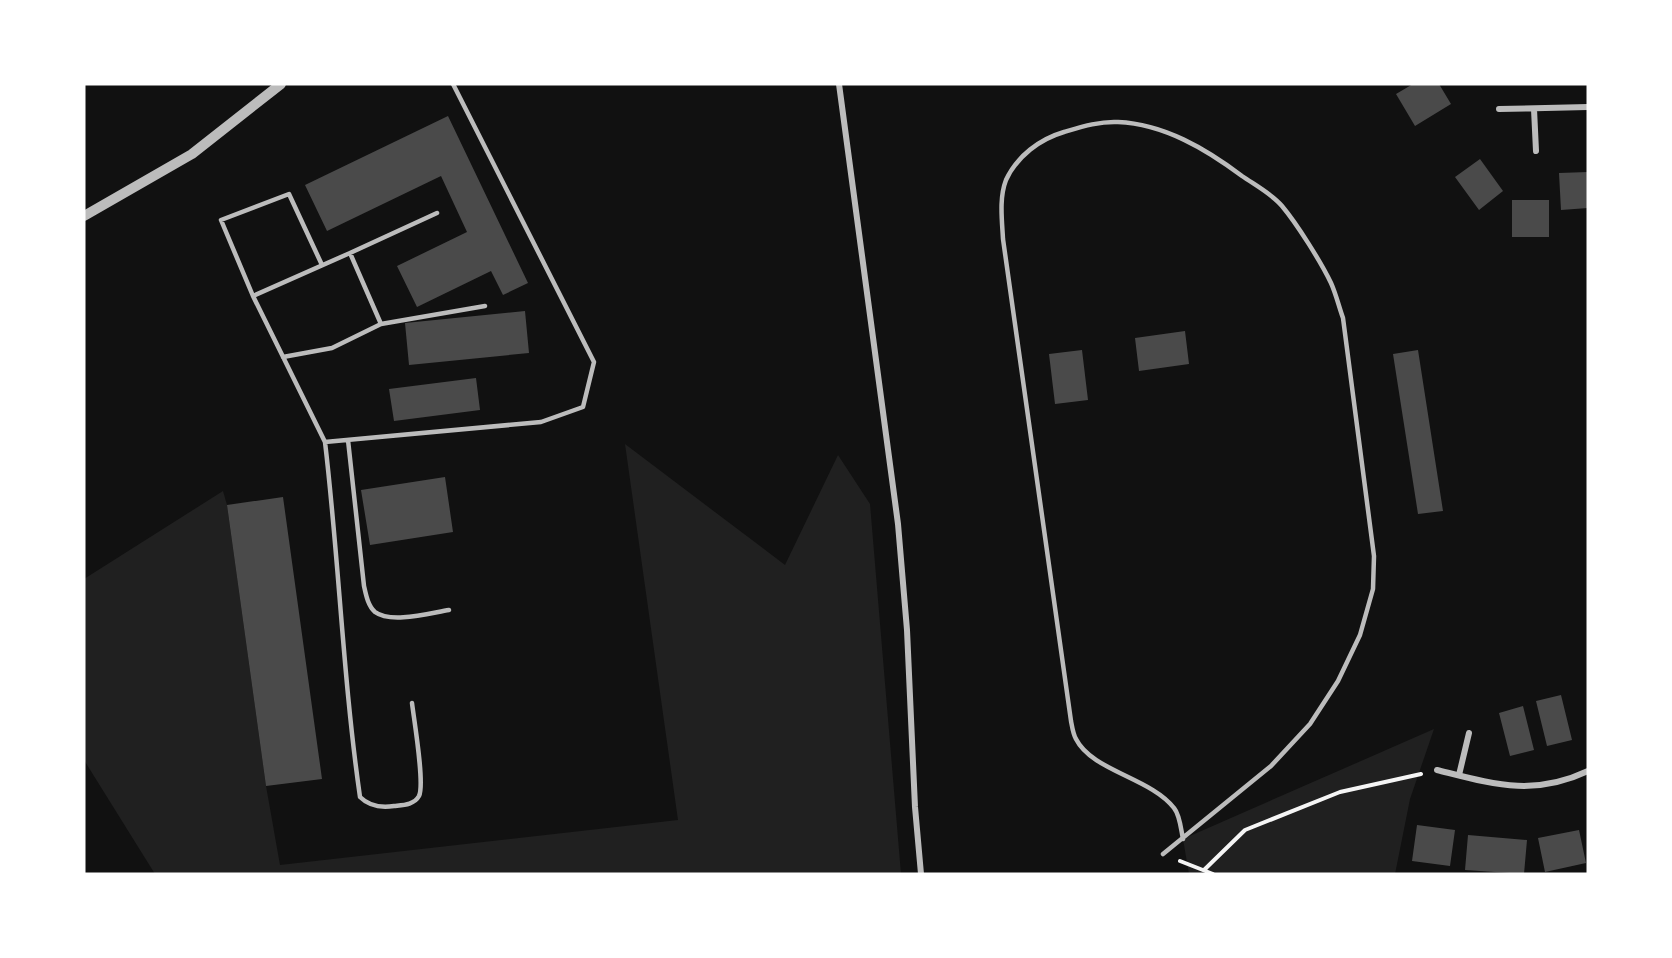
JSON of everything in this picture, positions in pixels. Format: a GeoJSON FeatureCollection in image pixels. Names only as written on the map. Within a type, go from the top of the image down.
{"type":"FeatureCollection","features":[{"type":"Feature","properties":{"kind":"street"},"geometry":{"type":"LineString","coordinates":[[84,216],[192,154],[281,84]]}},
{"type":"Feature","properties":{"kind":"street"},"geometry":{"type":"LineString","coordinates":[[839,84],[898,524],[907,630],[915,807],[921,874]]}},
{"type":"Feature","properties":{"kind":"street"},"geometry":{"type":"LineString","coordinates":[[1499,109],[1588,107]]}},
{"type":"Feature","properties":{"kind":"street"},"geometry":{"type":"LineString","coordinates":[[1534,109],[1536,151]]}},
{"type":"Feature","properties":{"kind":"street"},"geometry":{"type":"LineString","coordinates":[[1459,776],[1469,733]]}},
{"type":"Feature","properties":{"kind":"street"},"geometry":{"type":"LineString","coordinates":[[1437,770],[1499,786],[1563,782],[1588,771]]}},
{"type":"Feature","properties":{"kind":"lane"},"geometry":{"type":"LineString","coordinates":[[325,442],[541,422],[583,407],[594,362],[453,84]]}},
{"type":"Feature","properties":{"kind":"lane"},"geometry":{"type":"LineString","coordinates":[[1163,854],[1183,839],[1271,766],[1310,724],[1338,681],[1360,635],[1373,589],[1374,556],[1343,318],[1331,284],[1281,205],[1220,160],[1184,139],[1148,126],[1116,122],[1085,125],[1053,135],[1033,147],[1015,164],[1006,181],[1001,203],[1003,239],[1075,738],[1085,752],[1152,789],[1176,809],[1183,839]]}},
{"type":"Feature","properties":{"kind":"lane"},"geometry":{"type":"LineString","coordinates":[[322,266],[289,194],[221,220],[253,296],[325,442],[358,788],[360,797],[376,806],[392,807],[412,803],[420,795],[421,778],[412,703]]}},
{"type":"Feature","properties":{"kind":"lane"},"geometry":{"type":"LineString","coordinates":[[253,296],[437,213]]}},
{"type":"Feature","properties":{"kind":"lane"},"geometry":{"type":"LineString","coordinates":[[350,253],[381,324]]}},
{"type":"Feature","properties":{"kind":"lane"},"geometry":{"type":"LineString","coordinates":[[283,357],[332,348],[381,324],[485,306]]}},
{"type":"Feature","properties":{"kind":"lane"},"geometry":{"type":"LineString","coordinates":[[348,440],[364,586],[369,604],[375,612],[387,617],[449,610]]}},
{"type":"Feature","properties":{"kind":"path"},"geometry":{"type":"LineString","coordinates":[[1213,874],[1204,870],[1245,830],[1340,792],[1437,770]]}},
{"type":"Feature","properties":{"kind":"shaded area"},"geometry":{"type":"Polygon","coordinates":[[[625,444],[785,565],[838,455],[870,504],[901,874],[155,874],[84,760],[84,579],[223,491],[227,505],[266,786],[280,865],[678,820],[625,444]]]}},
{"type":"Feature","properties":{"kind":"shaded area"},"geometry":{"type":"Polygon","coordinates":[[[1434,729],[1410,799],[1395,874],[1189,874],[1183,839],[1434,729]]]}},
{"type":"Feature","properties":{"kind":"building"},"geometry":{"type":"Polygon","coordinates":[[[1413,84],[1439,84],[1451,104],[1415,126],[1396,94],[1413,84]]]}},
{"type":"Feature","properties":{"kind":"building"},"geometry":{"type":"Polygon","coordinates":[[[448,116],[528,283],[503,295],[491,271],[417,307],[397,266],[467,232],[441,176],[327,231],[305,185],[448,116]]]}},
{"type":"Feature","properties":{"kind":"building"},"geometry":{"type":"Polygon","coordinates":[[[1480,159],[1503,191],[1479,210],[1455,177],[1480,159]]]}},
{"type":"Feature","properties":{"kind":"building"},"geometry":{"type":"Polygon","coordinates":[[[1588,172],[1588,208],[1561,210],[1559,173],[1588,172]]]}},
{"type":"Feature","properties":{"kind":"building"},"geometry":{"type":"Polygon","coordinates":[[[1512,200],[1549,200],[1549,237],[1512,237],[1512,200]]]}},
{"type":"Feature","properties":{"kind":"building"},"geometry":{"type":"Polygon","coordinates":[[[525,311],[529,353],[409,365],[405,323],[525,311]]]}},
{"type":"Feature","properties":{"kind":"building"},"geometry":{"type":"Polygon","coordinates":[[[1185,331],[1189,364],[1139,371],[1135,338],[1185,331]]]}},
{"type":"Feature","properties":{"kind":"building"},"geometry":{"type":"Polygon","coordinates":[[[1082,350],[1088,400],[1055,404],[1049,354],[1082,350]]]}},
{"type":"Feature","properties":{"kind":"building"},"geometry":{"type":"Polygon","coordinates":[[[1418,350],[1443,511],[1418,514],[1393,354],[1418,350]]]}},
{"type":"Feature","properties":{"kind":"building"},"geometry":{"type":"Polygon","coordinates":[[[476,378],[480,410],[394,421],[389,389],[476,378]]]}},
{"type":"Feature","properties":{"kind":"building"},"geometry":{"type":"Polygon","coordinates":[[[445,477],[453,532],[370,545],[361,490],[445,477]]]}},
{"type":"Feature","properties":{"kind":"building"},"geometry":{"type":"Polygon","coordinates":[[[283,497],[322,779],[266,786],[227,505],[283,497]]]}},
{"type":"Feature","properties":{"kind":"building"},"geometry":{"type":"Polygon","coordinates":[[[1561,695],[1572,740],[1547,746],[1536,701],[1561,695]]]}},
{"type":"Feature","properties":{"kind":"building"},"geometry":{"type":"Polygon","coordinates":[[[1523,706],[1534,750],[1510,756],[1499,713],[1523,706]]]}},
{"type":"Feature","properties":{"kind":"building"},"geometry":{"type":"Polygon","coordinates":[[[1417,825],[1455,830],[1450,866],[1412,861],[1417,825]]]}},
{"type":"Feature","properties":{"kind":"building"},"geometry":{"type":"Polygon","coordinates":[[[1579,830],[1586,863],[1545,872],[1538,838],[1579,830]]]}},
{"type":"Feature","properties":{"kind":"building"},"geometry":{"type":"Polygon","coordinates":[[[1468,835],[1527,840],[1524,874],[1465,870],[1468,835]]]}}]}
